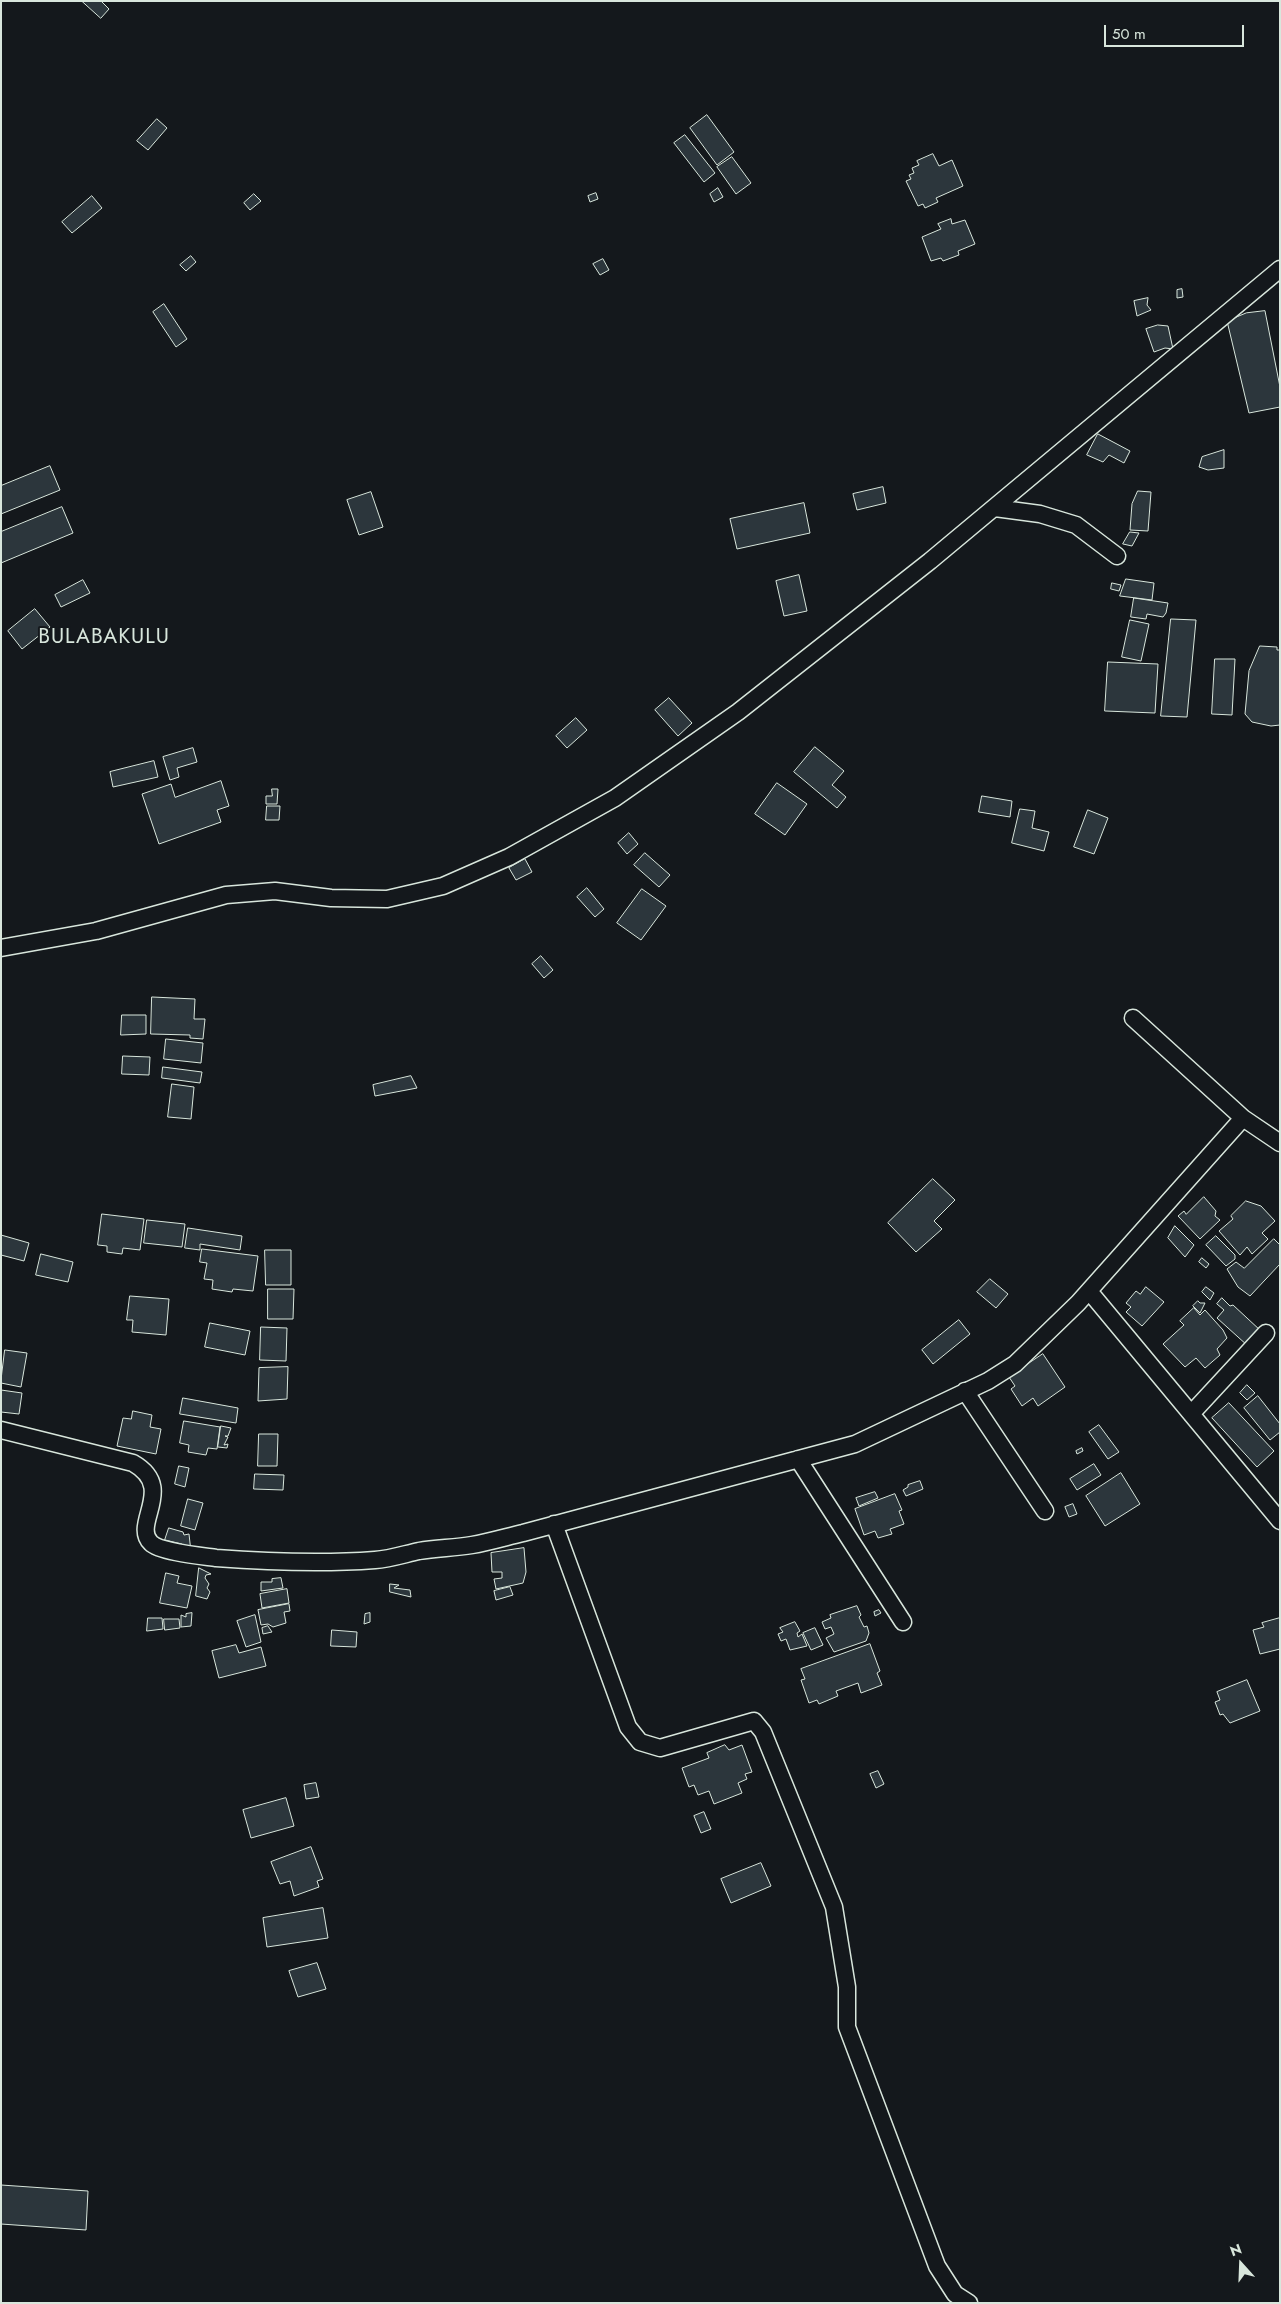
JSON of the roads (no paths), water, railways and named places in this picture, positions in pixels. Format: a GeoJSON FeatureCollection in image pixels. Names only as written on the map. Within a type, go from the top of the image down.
{"type":"FeatureCollection","features":[{"type":"Feature","properties":{"kind":"street"},"geometry":{"type":"LineString","coordinates":[[1,948],[96,932],[226,895],[275,891],[331,898],[387,899],[443,886],[517,852],[631,788],[738,712],[995,508],[1280,269]]}},
{"type":"Feature","properties":{"kind":"street"},"geometry":{"type":"LineString","coordinates":[[995,508],[1040,514],[1076,525],[1117,556]]}},
{"type":"Feature","properties":{"kind":"street"},"geometry":{"type":"LineString","coordinates":[[1133,1018],[1243,1118],[1280,1142]]}},
{"type":"Feature","properties":{"kind":"street"},"geometry":{"type":"LineString","coordinates":[[1,1430],[133,1463],[142,1468],[150,1476],[152,1486],[152,1498],[145,1532],[147,1538],[152,1544],[194,1556],[308,1563],[377,1560],[421,1551],[472,1545],[855,1444],[900,1425],[988,1381],[1015,1364],[1089,1291],[1243,1118]]}},
{"type":"Feature","properties":{"kind":"street"},"geometry":{"type":"LineString","coordinates":[[1089,1291],[1280,1521]]}},
{"type":"Feature","properties":{"kind":"street"},"geometry":{"type":"LineString","coordinates":[[1191,1414],[1266,1333]]}},
{"type":"Feature","properties":{"kind":"street"},"geometry":{"type":"LineString","coordinates":[[965,1391],[1045,1511]]}},
{"type":"Feature","properties":{"kind":"street"},"geometry":{"type":"LineString","coordinates":[[798,1459],[902,1622]]}},
{"type":"Feature","properties":{"kind":"street"},"geometry":{"type":"LineString","coordinates":[[554,1524],[628,1727],[640,1742],[660,1748],[754,1721],[763,1732],[834,1907],[847,1987],[847,2027],[937,2266],[955,2294],[969,2303]]}},
{"type":"Feature","properties":{"kind":"district","name":"BULABAKULU"},"geometry":{"type":"Point","coordinates":[104,638]}}]}
